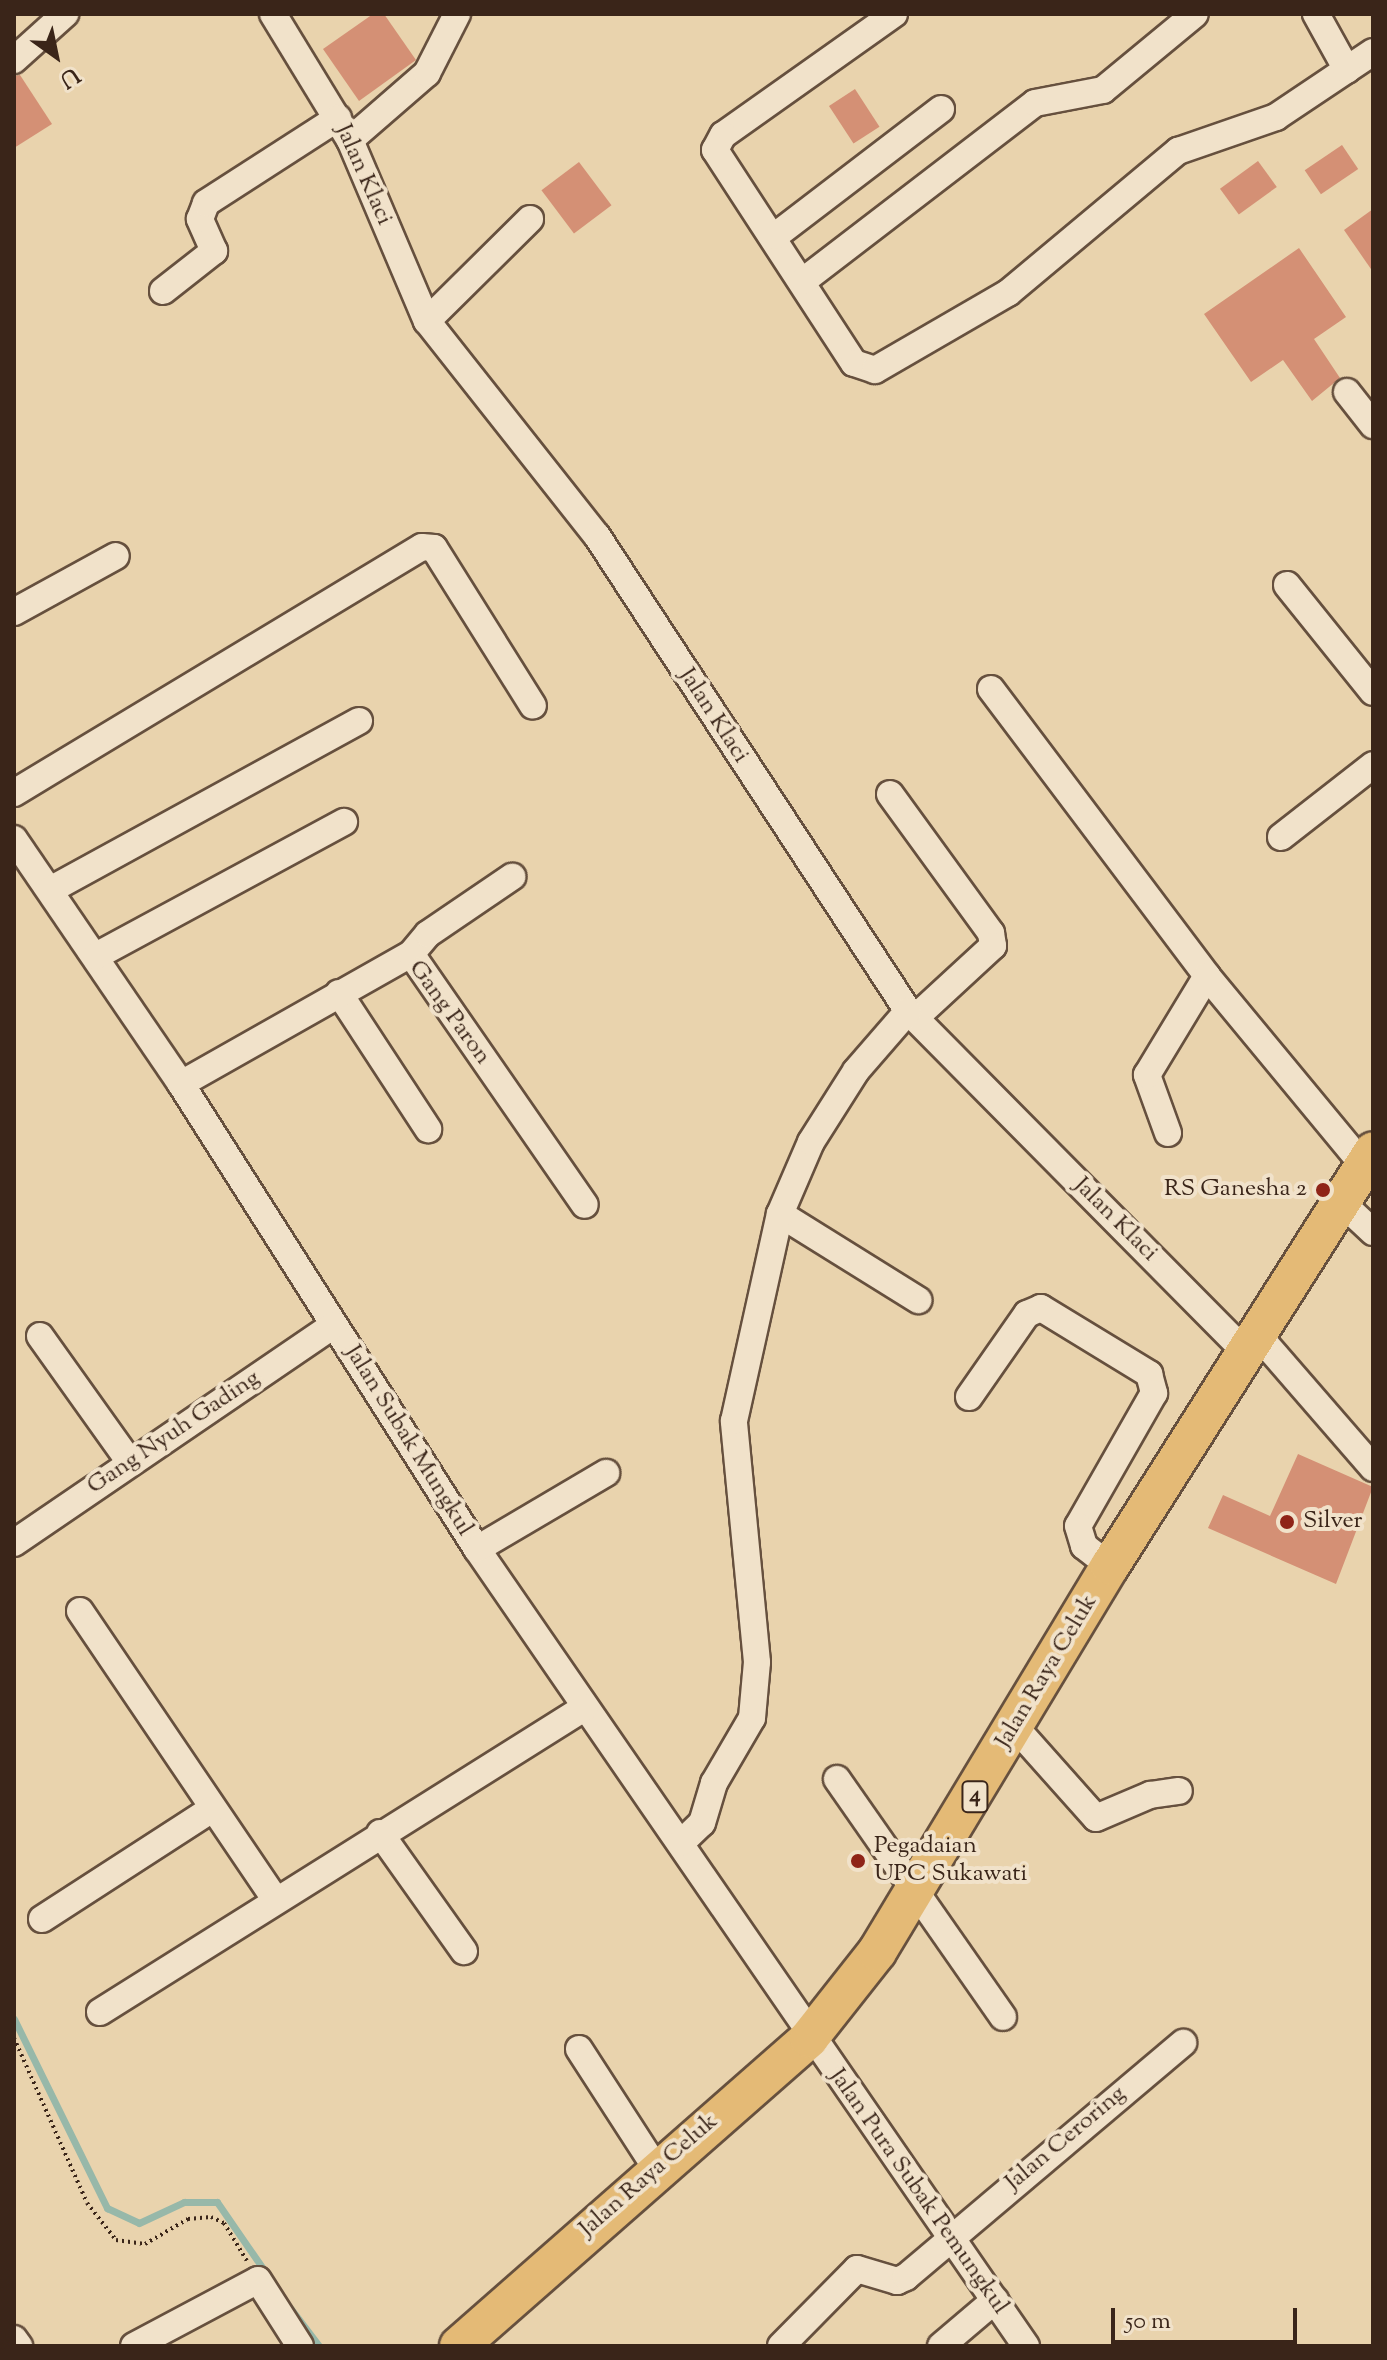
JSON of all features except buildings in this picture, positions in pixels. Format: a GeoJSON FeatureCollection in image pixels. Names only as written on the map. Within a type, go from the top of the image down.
{"type":"FeatureCollection","features":[{"type":"Feature","properties":{"kind":"highway","name":"Jalan Raya Celuk"},"geometry":{"type":"LineString","coordinates":[[459,2346],[656,2168],[809,2038],[877,1952],[1110,1566],[1251,1343],[1357,1217],[1369,1165]]}},
{"type":"Feature","properties":{"kind":"street"},"geometry":{"type":"LineString","coordinates":[[14,60],[65,14]]}},
{"type":"Feature","properties":{"kind":"street","name":"Jalan Klaci"},"geometry":{"type":"LineString","coordinates":[[273,14],[344,129],[427,321],[597,536],[911,1014],[1251,1343],[1373,1468]]}},
{"type":"Feature","properties":{"kind":"street"},"geometry":{"type":"LineString","coordinates":[[163,291],[214,251],[200,219],[206,203],[344,129],[427,73],[457,14]]}},
{"type":"Feature","properties":{"kind":"street"},"geometry":{"type":"LineString","coordinates":[[894,14],[717,143],[718,156],[775,236],[854,363],[885,368],[1008,293],[1178,151],[1276,117],[1373,52]]}},
{"type":"Feature","properties":{"kind":"street"},"geometry":{"type":"LineString","coordinates":[[803,281],[1035,103],[1103,90],[1195,14]]}},
{"type":"Feature","properties":{"kind":"street"},"geometry":{"type":"LineString","coordinates":[[1316,14],[1347,70]]}},
{"type":"Feature","properties":{"kind":"street"},"geometry":{"type":"LineString","coordinates":[[775,236],[941,109]]}},
{"type":"Feature","properties":{"kind":"street"},"geometry":{"type":"LineString","coordinates":[[427,321],[530,219]]}},
{"type":"Feature","properties":{"kind":"street"},"geometry":{"type":"LineString","coordinates":[[1347,392],[1373,425]]}},
{"type":"Feature","properties":{"kind":"street"},"geometry":{"type":"LineString","coordinates":[[14,793],[422,547],[434,548],[533,706]]}},
{"type":"Feature","properties":{"kind":"street"},"geometry":{"type":"LineString","coordinates":[[14,612],[116,556]]}},
{"type":"Feature","properties":{"kind":"street"},"geometry":{"type":"LineString","coordinates":[[1287,585],[1373,692]]}},
{"type":"Feature","properties":{"kind":"street"},"geometry":{"type":"LineString","coordinates":[[991,689],[1207,976],[1369,1165]]}},
{"type":"Feature","properties":{"kind":"street"},"geometry":{"type":"LineString","coordinates":[[52,889],[359,721]]}},
{"type":"Feature","properties":{"kind":"street"},"geometry":{"type":"LineString","coordinates":[[1281,837],[1373,765]]}},
{"type":"Feature","properties":{"kind":"street"},"geometry":{"type":"LineString","coordinates":[[681,1843],[702,1823],[714,1783],[752,1718],[757,1662],[734,1421],[751,1321],[780,1214],[811,1142],[856,1071],[911,1014],[983,960],[993,941],[890,794]]}},
{"type":"Feature","properties":{"kind":"street"},"geometry":{"type":"LineString","coordinates":[[96,956],[344,822]]}},
{"type":"Feature","properties":{"kind":"street","name":"Jalan Subak Mungkul"},"geometry":{"type":"LineString","coordinates":[[14,839],[52,889],[181,1084],[477,1549],[584,1708],[681,1843],[809,2038]]}},
{"type":"Feature","properties":{"kind":"street"},"geometry":{"type":"LineString","coordinates":[[411,954],[428,934],[512,877]]}},
{"type":"Feature","properties":{"kind":"street","name":"Gang Paron"},"geometry":{"type":"LineString","coordinates":[[181,1084],[411,954],[585,1205]]}},
{"type":"Feature","properties":{"kind":"street"},"geometry":{"type":"LineString","coordinates":[[1168,1133],[1147,1075],[1207,976]]}},
{"type":"Feature","properties":{"kind":"street"},"geometry":{"type":"LineString","coordinates":[[339,993],[428,1129]]}},
{"type":"Feature","properties":{"kind":"street"},"geometry":{"type":"LineString","coordinates":[[780,1214],[918,1300]]}},
{"type":"Feature","properties":{"kind":"street"},"geometry":{"type":"LineString","coordinates":[[969,1397],[1027,1314],[1041,1308],[1149,1374],[1154,1393],[1078,1526],[1079,1540],[1110,1566]]}},
{"type":"Feature","properties":{"kind":"street","name":"Gang Nyuh Gading"},"geometry":{"type":"LineString","coordinates":[[14,1543],[334,1325]]}},
{"type":"Feature","properties":{"kind":"street"},"geometry":{"type":"LineString","coordinates":[[40,1336],[130,1462]]}},
{"type":"Feature","properties":{"kind":"street"},"geometry":{"type":"LineString","coordinates":[[477,1549],[606,1473]]}},
{"type":"Feature","properties":{"kind":"street"},"geometry":{"type":"LineString","coordinates":[[80,1611],[274,1898]]}},
{"type":"Feature","properties":{"kind":"street"},"geometry":{"type":"LineString","coordinates":[[100,2012],[274,1898],[584,1708]]}},
{"type":"Feature","properties":{"kind":"street"},"geometry":{"type":"LineString","coordinates":[[1014,1726],[1096,1818],[1150,1795],[1179,1791]]}},
{"type":"Feature","properties":{"kind":"street"},"geometry":{"type":"LineString","coordinates":[[837,1779],[917,1888],[1003,2017]]}},
{"type":"Feature","properties":{"kind":"street"},"geometry":{"type":"LineString","coordinates":[[42,1919],[212,1809]]}},
{"type":"Feature","properties":{"kind":"street"},"geometry":{"type":"LineString","coordinates":[[380,1833],[464,1951]]}},
{"type":"Feature","properties":{"kind":"street","name":"Jalan Pura Subak Pemungkul"},"geometry":{"type":"LineString","coordinates":[[809,2038],[1026,2346]]}},
{"type":"Feature","properties":{"kind":"street","name":"Jalan Ceroring"},"geometry":{"type":"LineString","coordinates":[[781,2346],[857,2269],[897,2281],[1183,2043]]}},
{"type":"Feature","properties":{"kind":"street"},"geometry":{"type":"LineString","coordinates":[[579,2049],[656,2168]]}},
{"type":"Feature","properties":{"kind":"street"},"geometry":{"type":"LineString","coordinates":[[134,2346],[258,2280],[300,2346]]}},
{"type":"Feature","properties":{"kind":"street"},"geometry":{"type":"LineString","coordinates":[[941,2346],[995,2300]]}},
{"type":"Feature","properties":{"kind":"street"},"geometry":{"type":"LineString","coordinates":[[14,2339],[19,2346]]}},
{"type":"Feature","properties":{"kind":"path"},"geometry":{"type":"LineString","coordinates":[[14,2038],[87,2203],[116,2240],[145,2244],[188,2219],[219,2219],[258,2280]]}},
{"type":"Feature","properties":{"kind":"waterway"},"geometry":{"type":"LineString","coordinates":[[14,2019],[107,2208],[139,2223],[184,2202],[217,2202],[268,2276]]}},
{"type":"Feature","properties":{"kind":"waterway"},"geometry":{"type":"LineString","coordinates":[[291,2309],[319,2346]]}},
{"type":"Feature","properties":{"kind":"place","name":"RS Ganesha 2"},"geometry":{"type":"Point","coordinates":[1323,1190]}},
{"type":"Feature","properties":{"kind":"place","name":"Silver"},"geometry":{"type":"Point","coordinates":[1287,1522]}},
{"type":"Feature","properties":{"kind":"place","name":"Pegadaian UPC Sukawati"},"geometry":{"type":"Point","coordinates":[858,1861]}}]}
